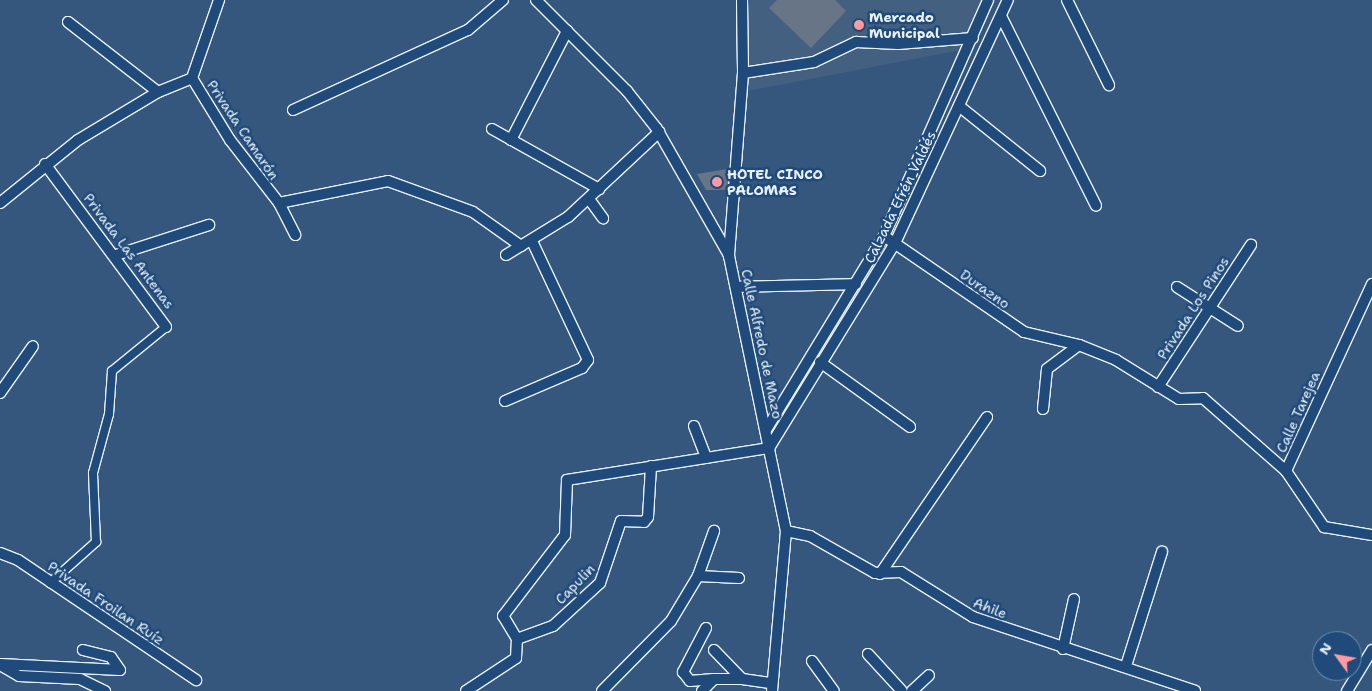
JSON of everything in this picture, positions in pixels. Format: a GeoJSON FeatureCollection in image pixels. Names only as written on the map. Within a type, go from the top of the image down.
{"type":"FeatureCollection","features":[{"type":"Feature","properties":{"kind":"street"},"geometry":{"type":"LineString","coordinates":[[0,203],[45,164],[158,92],[192,78],[219,0]]}},
{"type":"Feature","properties":{"kind":"street"},"geometry":{"type":"LineString","coordinates":[[292,110],[468,30],[503,0]]}},
{"type":"Feature","properties":{"kind":"street"},"geometry":{"type":"LineString","coordinates":[[536,0],[627,91],[658,132],[729,256]]}},
{"type":"Feature","properties":{"kind":"street","name":"Calle Alfredo de Mazo"},"geometry":{"type":"LineString","coordinates":[[742,0],[743,72],[729,256],[737,287],[786,531],[772,687]]}},
{"type":"Feature","properties":{"kind":"street","name":"Calzada Efrén Valdés"},"geometry":{"type":"LineString","coordinates":[[766,430],[813,357],[884,236],[973,38],[988,0]]}},
{"type":"Feature","properties":{"kind":"street","name":"Calzada Efrén Valdés"},"geometry":{"type":"LineString","coordinates":[[769,448],[824,364],[895,243],[1008,0]]}},
{"type":"Feature","properties":{"kind":"street"},"geometry":{"type":"LineString","coordinates":[[1067,0],[1109,85]]}},
{"type":"Feature","properties":{"kind":"street"},"geometry":{"type":"LineString","coordinates":[[1001,16],[1096,206]]}},
{"type":"Feature","properties":{"kind":"street"},"geometry":{"type":"LineString","coordinates":[[68,22],[158,92]]}},
{"type":"Feature","properties":{"kind":"street"},"geometry":{"type":"LineString","coordinates":[[511,140],[567,31]]}},
{"type":"Feature","properties":{"kind":"street"},"geometry":{"type":"LineString","coordinates":[[743,72],[814,62],[854,42],[898,44],[973,38]]}},
{"type":"Feature","properties":{"kind":"street","name":"Privada Camarón"},"geometry":{"type":"LineString","coordinates":[[192,78],[230,140],[279,203],[295,235]]}},
{"type":"Feature","properties":{"kind":"street"},"geometry":{"type":"LineString","coordinates":[[959,106],[1040,171]]}},
{"type":"Feature","properties":{"kind":"street"},"geometry":{"type":"LineString","coordinates":[[492,129],[599,189]]}},
{"type":"Feature","properties":{"kind":"street"},"geometry":{"type":"LineString","coordinates":[[506,255],[532,241],[589,199],[658,132]]}},
{"type":"Feature","properties":{"kind":"street"},"geometry":{"type":"LineString","coordinates":[[930,132],[944,137]]}},
{"type":"Feature","properties":{"kind":"street","name":"Privada Las Antenas"},"geometry":{"type":"LineString","coordinates":[[45,164],[116,255],[166,327],[112,371],[109,414],[92,473],[96,542],[50,583]]}},
{"type":"Feature","properties":{"kind":"street"},"geometry":{"type":"LineString","coordinates":[[279,203],[388,181],[473,212],[521,246]]}},
{"type":"Feature","properties":{"kind":"street"},"geometry":{"type":"LineString","coordinates":[[589,199],[603,218]]}},
{"type":"Feature","properties":{"kind":"street"},"geometry":{"type":"LineString","coordinates":[[116,255],[209,224]]}},
{"type":"Feature","properties":{"kind":"street","name":"Durazno"},"geometry":{"type":"LineString","coordinates":[[884,236],[1018,329],[1079,345],[1126,365],[1158,387],[1180,399],[1203,398],[1286,471]]}},
{"type":"Feature","properties":{"kind":"street"},"geometry":{"type":"LineString","coordinates":[[505,401],[582,368],[588,360],[532,241]]}},
{"type":"Feature","properties":{"kind":"street","name":"Privada Los Pinos"},"geometry":{"type":"LineString","coordinates":[[1158,387],[1251,245]]}},
{"type":"Feature","properties":{"kind":"street"},"geometry":{"type":"LineString","coordinates":[[737,287],[856,284]]}},
{"type":"Feature","properties":{"kind":"street","name":"Calle Tarejea"},"geometry":{"type":"LineString","coordinates":[[1372,284],[1286,471],[1328,530],[1359,529],[1372,535]]}},
{"type":"Feature","properties":{"kind":"street"},"geometry":{"type":"LineString","coordinates":[[1177,287],[1238,326]]}},
{"type":"Feature","properties":{"kind":"street"},"geometry":{"type":"LineString","coordinates":[[1043,409],[1047,369],[1079,345]]}},
{"type":"Feature","properties":{"kind":"street"},"geometry":{"type":"LineString","coordinates":[[0,393],[33,346]]}},
{"type":"Feature","properties":{"kind":"street"},"geometry":{"type":"LineString","coordinates":[[813,357],[910,427]]}},
{"type":"Feature","properties":{"kind":"street"},"geometry":{"type":"LineString","coordinates":[[880,574],[987,417]]}},
{"type":"Feature","properties":{"kind":"street"},"geometry":{"type":"LineString","coordinates":[[694,426],[706,458]]}},
{"type":"Feature","properties":{"kind":"street"},"geometry":{"type":"LineString","coordinates":[[466,691],[515,660],[517,639],[504,622],[504,613],[565,535],[566,481],[769,448]]}},
{"type":"Feature","properties":{"kind":"street","name":"Capulin"},"geometry":{"type":"LineString","coordinates":[[517,639],[553,626],[600,583],[621,521],[648,519],[651,466]]}},
{"type":"Feature","properties":{"kind":"street"},"geometry":{"type":"LineString","coordinates":[[602,691],[668,625],[698,576],[714,531]]}},
{"type":"Feature","properties":{"kind":"street","name":"Ahile"},"geometry":{"type":"LineString","coordinates":[[786,531],[810,536],[880,574],[901,572],[967,614],[1063,649],[1126,666],[1196,691]]}},
{"type":"Feature","properties":{"kind":"street"},"geometry":{"type":"LineString","coordinates":[[1126,666],[1162,552]]}},
{"type":"Feature","properties":{"kind":"street","name":"Privada Froilan Ruíz"},"geometry":{"type":"LineString","coordinates":[[0,553],[50,583],[196,680]]}},
{"type":"Feature","properties":{"kind":"street"},"geometry":{"type":"LineString","coordinates":[[698,576],[739,578]]}},
{"type":"Feature","properties":{"kind":"street"},"geometry":{"type":"LineString","coordinates":[[1063,649],[1074,599]]}},
{"type":"Feature","properties":{"kind":"street"},"geometry":{"type":"LineString","coordinates":[[706,628],[683,672],[690,681],[742,678],[772,687]]}},
{"type":"Feature","properties":{"kind":"street"},"geometry":{"type":"LineString","coordinates":[[0,664],[120,672],[111,657],[83,650]]}},
{"type":"Feature","properties":{"kind":"street"},"geometry":{"type":"LineString","coordinates":[[714,650],[742,678]]}},
{"type":"Feature","properties":{"kind":"street"},"geometry":{"type":"LineString","coordinates":[[1347,691],[1372,650]]}},
{"type":"Feature","properties":{"kind":"street"},"geometry":{"type":"LineString","coordinates":[[868,654],[902,691]]}},
{"type":"Feature","properties":{"kind":"street"},"geometry":{"type":"LineString","coordinates":[[812,661],[834,691]]}},
{"type":"Feature","properties":{"kind":"street"},"geometry":{"type":"LineString","coordinates":[[0,664],[19,676],[83,680],[105,691]]}},
{"type":"Feature","properties":{"kind":"street"},"geometry":{"type":"LineString","coordinates":[[912,691],[929,675]]}},
{"type":"Feature","properties":{"kind":"street"},"geometry":{"type":"LineString","coordinates":[[702,691],[714,679]]}},
{"type":"Feature","properties":{"kind":"street"},"geometry":{"type":"LineString","coordinates":[[83,680],[84,691]]}},
{"type":"Feature","properties":{"kind":"shaded area","name":"Mercado Municipal"},"geometry":{"type":"Polygon","coordinates":[[[746,0],[982,0],[961,50],[747,91],[746,0]]]}},
{"type":"Feature","properties":{"kind":"building"},"geometry":{"type":"Polygon","coordinates":[[[777,0],[835,0],[846,11],[811,48],[769,8],[777,0]]]}},
{"type":"Feature","properties":{"kind":"building","name":"HOTEL CINCO PALOMAS"},"geometry":{"type":"Polygon","coordinates":[[[733,168],[733,190],[706,190],[697,174],[733,168]]]}},
{"type":"Feature","properties":{"kind":"place","name":"Mercado Municipal"},"geometry":{"type":"Point","coordinates":[859,25]}},
{"type":"Feature","properties":{"kind":"place","name":"HOTEL CINCO PALOMAS"},"geometry":{"type":"Point","coordinates":[717,182]}}]}
